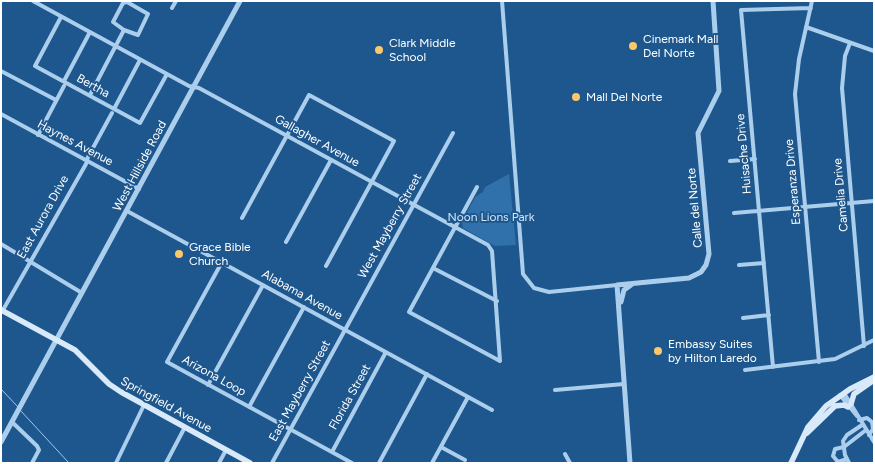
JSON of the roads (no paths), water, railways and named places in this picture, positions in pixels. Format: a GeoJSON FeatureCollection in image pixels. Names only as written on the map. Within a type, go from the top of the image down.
{"type":"FeatureCollection","features":[{"type":"Feature","properties":{"kind":"main road","name":"Springfield Avenue"},"geometry":{"type":"LineString","coordinates":[[2,310],[81,355],[109,384],[250,463]]}},
{"type":"Feature","properties":{"kind":"main road"},"geometry":{"type":"LineString","coordinates":[[791,463],[802,438],[814,419],[842,394],[874,379]]}},
{"type":"Feature","properties":{"kind":"main road"},"geometry":{"type":"LineString","coordinates":[[802,438],[835,406],[841,404],[849,405],[854,394],[874,379]]}},
{"type":"Feature","properties":{"kind":"street","name":"Gallagher Avenue"},"geometry":{"type":"LineString","coordinates":[[33,1],[140,60],[413,204],[490,248],[500,361],[409,312],[433,268]]}},
{"type":"Feature","properties":{"kind":"street"},"geometry":{"type":"LineString","coordinates":[[43,7],[46,1]]}},
{"type":"Feature","properties":{"kind":"street"},"geometry":{"type":"LineString","coordinates":[[172,8],[176,1]]}},
{"type":"Feature","properties":{"kind":"street","name":"West Hillside Road"},"geometry":{"type":"LineString","coordinates":[[1,442],[240,1]]}},
{"type":"Feature","properties":{"kind":"street"},"geometry":{"type":"LineString","coordinates":[[502,1],[523,274],[534,288],[549,292],[617,285],[630,463]]}},
{"type":"Feature","properties":{"kind":"street","name":"Calle del Norte"},"geometry":{"type":"LineString","coordinates":[[617,285],[693,277],[701,272],[708,260],[698,133],[719,90],[713,1]]}},
{"type":"Feature","properties":{"kind":"street","name":"Esperanza Drive"},"geometry":{"type":"LineString","coordinates":[[812,1],[798,59],[795,94],[819,362]]}},
{"type":"Feature","properties":{"kind":"street"},"geometry":{"type":"LineString","coordinates":[[125,2],[148,14],[138,35],[124,30],[113,22],[125,2]]}},
{"type":"Feature","properties":{"kind":"street","name":"Huisache Drive"},"geometry":{"type":"LineString","coordinates":[[773,367],[741,10],[811,8]]}},
{"type":"Feature","properties":{"kind":"street","name":"Bertha"},"geometry":{"type":"LineString","coordinates":[[61,17],[35,66],[64,84],[90,95],[113,110],[140,123],[167,74]]}},
{"type":"Feature","properties":{"kind":"street"},"geometry":{"type":"LineString","coordinates":[[806,28],[874,51]]}},
{"type":"Feature","properties":{"kind":"street"},"geometry":{"type":"LineString","coordinates":[[90,95],[124,30]]}},
{"type":"Feature","properties":{"kind":"street"},"geometry":{"type":"LineString","coordinates":[[38,135],[90,32]]}},
{"type":"Feature","properties":{"kind":"street","name":"Camelia Drive"},"geometry":{"type":"LineString","coordinates":[[850,43],[845,56],[842,88],[864,346]]}},
{"type":"Feature","properties":{"kind":"street","name":"East Aurora Drive"},"geometry":{"type":"LineString","coordinates":[[2,310],[87,160],[140,60]]}},
{"type":"Feature","properties":{"kind":"street"},"geometry":{"type":"LineString","coordinates":[[1,71],[56,100]]}},
{"type":"Feature","properties":{"kind":"street"},"geometry":{"type":"LineString","coordinates":[[242,218],[309,95],[394,141],[326,266]]}},
{"type":"Feature","properties":{"kind":"street","name":"Haynes Avenue"},"geometry":{"type":"LineString","coordinates":[[1,114],[139,189]]}},
{"type":"Feature","properties":{"kind":"street","name":"West Mayberry Street"},"geometry":{"type":"LineString","coordinates":[[345,330],[452,133]]}},
{"type":"Feature","properties":{"kind":"street"},"geometry":{"type":"LineString","coordinates":[[730,161],[755,159]]}},
{"type":"Feature","properties":{"kind":"street"},"geometry":{"type":"LineString","coordinates":[[286,242],[331,160]]}},
{"type":"Feature","properties":{"kind":"street"},"geometry":{"type":"LineString","coordinates":[[477,187],[433,268],[496,301]]}},
{"type":"Feature","properties":{"kind":"street"},"geometry":{"type":"LineString","coordinates":[[734,213],[874,201]]}},
{"type":"Feature","properties":{"kind":"street","name":"Alabama Avenue"},"geometry":{"type":"LineString","coordinates":[[127,211],[492,410]]}},
{"type":"Feature","properties":{"kind":"street"},"geometry":{"type":"LineString","coordinates":[[1,244],[82,292]]}},
{"type":"Feature","properties":{"kind":"street","name":"Arizona Loop"},"geometry":{"type":"LineString","coordinates":[[222,262],[167,362],[352,463]]}},
{"type":"Feature","properties":{"kind":"street"},"geometry":{"type":"LineString","coordinates":[[739,265],[764,263]]}},
{"type":"Feature","properties":{"kind":"street"},"geometry":{"type":"LineString","coordinates":[[619,317],[622,294],[627,287],[635,283]]}},
{"type":"Feature","properties":{"kind":"street"},"geometry":{"type":"LineString","coordinates":[[208,384],[263,285]]}},
{"type":"Feature","properties":{"kind":"street"},"geometry":{"type":"LineString","coordinates":[[250,407],[304,307]]}},
{"type":"Feature","properties":{"kind":"street"},"geometry":{"type":"LineString","coordinates":[[743,318],[769,315]]}},
{"type":"Feature","properties":{"kind":"street","name":"East Mayberry Street"},"geometry":{"type":"LineString","coordinates":[[272,463],[345,330]]}},
{"type":"Feature","properties":{"kind":"street"},"geometry":{"type":"LineString","coordinates":[[744,370],[819,362],[843,356],[874,340]]}},
{"type":"Feature","properties":{"kind":"street","name":"Florida Street"},"geometry":{"type":"LineString","coordinates":[[332,452],[386,352]]}},
{"type":"Feature","properties":{"kind":"street"},"geometry":{"type":"LineString","coordinates":[[379,463],[427,374]]}},
{"type":"Feature","properties":{"kind":"street"},"geometry":{"type":"LineString","coordinates":[[555,390],[624,384]]}},
{"type":"Feature","properties":{"kind":"street"},"geometry":{"type":"LineString","coordinates":[[842,394],[874,442]]}},
{"type":"Feature","properties":{"kind":"street"},"geometry":{"type":"LineString","coordinates":[[432,463],[468,397]]}},
{"type":"Feature","properties":{"kind":"street"},"geometry":{"type":"LineString","coordinates":[[116,463],[144,405]]}},
{"type":"Feature","properties":{"kind":"street"},"geometry":{"type":"LineString","coordinates":[[858,418],[867,418],[872,422],[874,429],[869,435]]}},
{"type":"Feature","properties":{"kind":"street"},"geometry":{"type":"LineString","coordinates":[[12,422],[37,446],[38,450],[32,463]]}},
{"type":"Feature","properties":{"kind":"street"},"geometry":{"type":"LineString","coordinates":[[862,425],[850,433],[843,441],[844,447],[848,461],[838,462],[832,456],[834,449],[844,447],[853,438],[866,430]]}},
{"type":"Feature","properties":{"kind":"street"},"geometry":{"type":"LineString","coordinates":[[166,463],[185,427]]}},
{"type":"Feature","properties":{"kind":"street"},"geometry":{"type":"LineString","coordinates":[[850,433],[853,438]]}},
{"type":"Feature","properties":{"kind":"street"},"geometry":{"type":"LineString","coordinates":[[441,446],[466,460]]}},
{"type":"Feature","properties":{"kind":"street"},"geometry":{"type":"LineString","coordinates":[[219,463],[226,450]]}},
{"type":"Feature","properties":{"kind":"street"},"geometry":{"type":"LineString","coordinates":[[565,454],[570,463]]}},
{"type":"Feature","properties":{"kind":"waterway"},"geometry":{"type":"LineString","coordinates":[[1,389],[18,407]]}},
{"type":"Feature","properties":{"kind":"waterway"},"geometry":{"type":"LineString","coordinates":[[20,410],[69,463]]}},
{"type":"Feature","properties":{"kind":"place","name":"Cinemark Mall Del Norte"},"geometry":{"type":"Point","coordinates":[633,46]}},
{"type":"Feature","properties":{"kind":"place","name":"Clark Middle School"},"geometry":{"type":"Point","coordinates":[379,50]}},
{"type":"Feature","properties":{"kind":"place","name":"Mall Del Norte"},"geometry":{"type":"Point","coordinates":[576,97]}},
{"type":"Feature","properties":{"kind":"place","name":"Grace Bible Church"},"geometry":{"type":"Point","coordinates":[179,254]}},
{"type":"Feature","properties":{"kind":"place","name":"Embassy Suites by Hilton Laredo"},"geometry":{"type":"Point","coordinates":[658,351]}},
{"type":"Feature","properties":{"kind":"park label","name":"Noon Lions Park"},"geometry":{"type":"Point","coordinates":[491,217]}}]}
